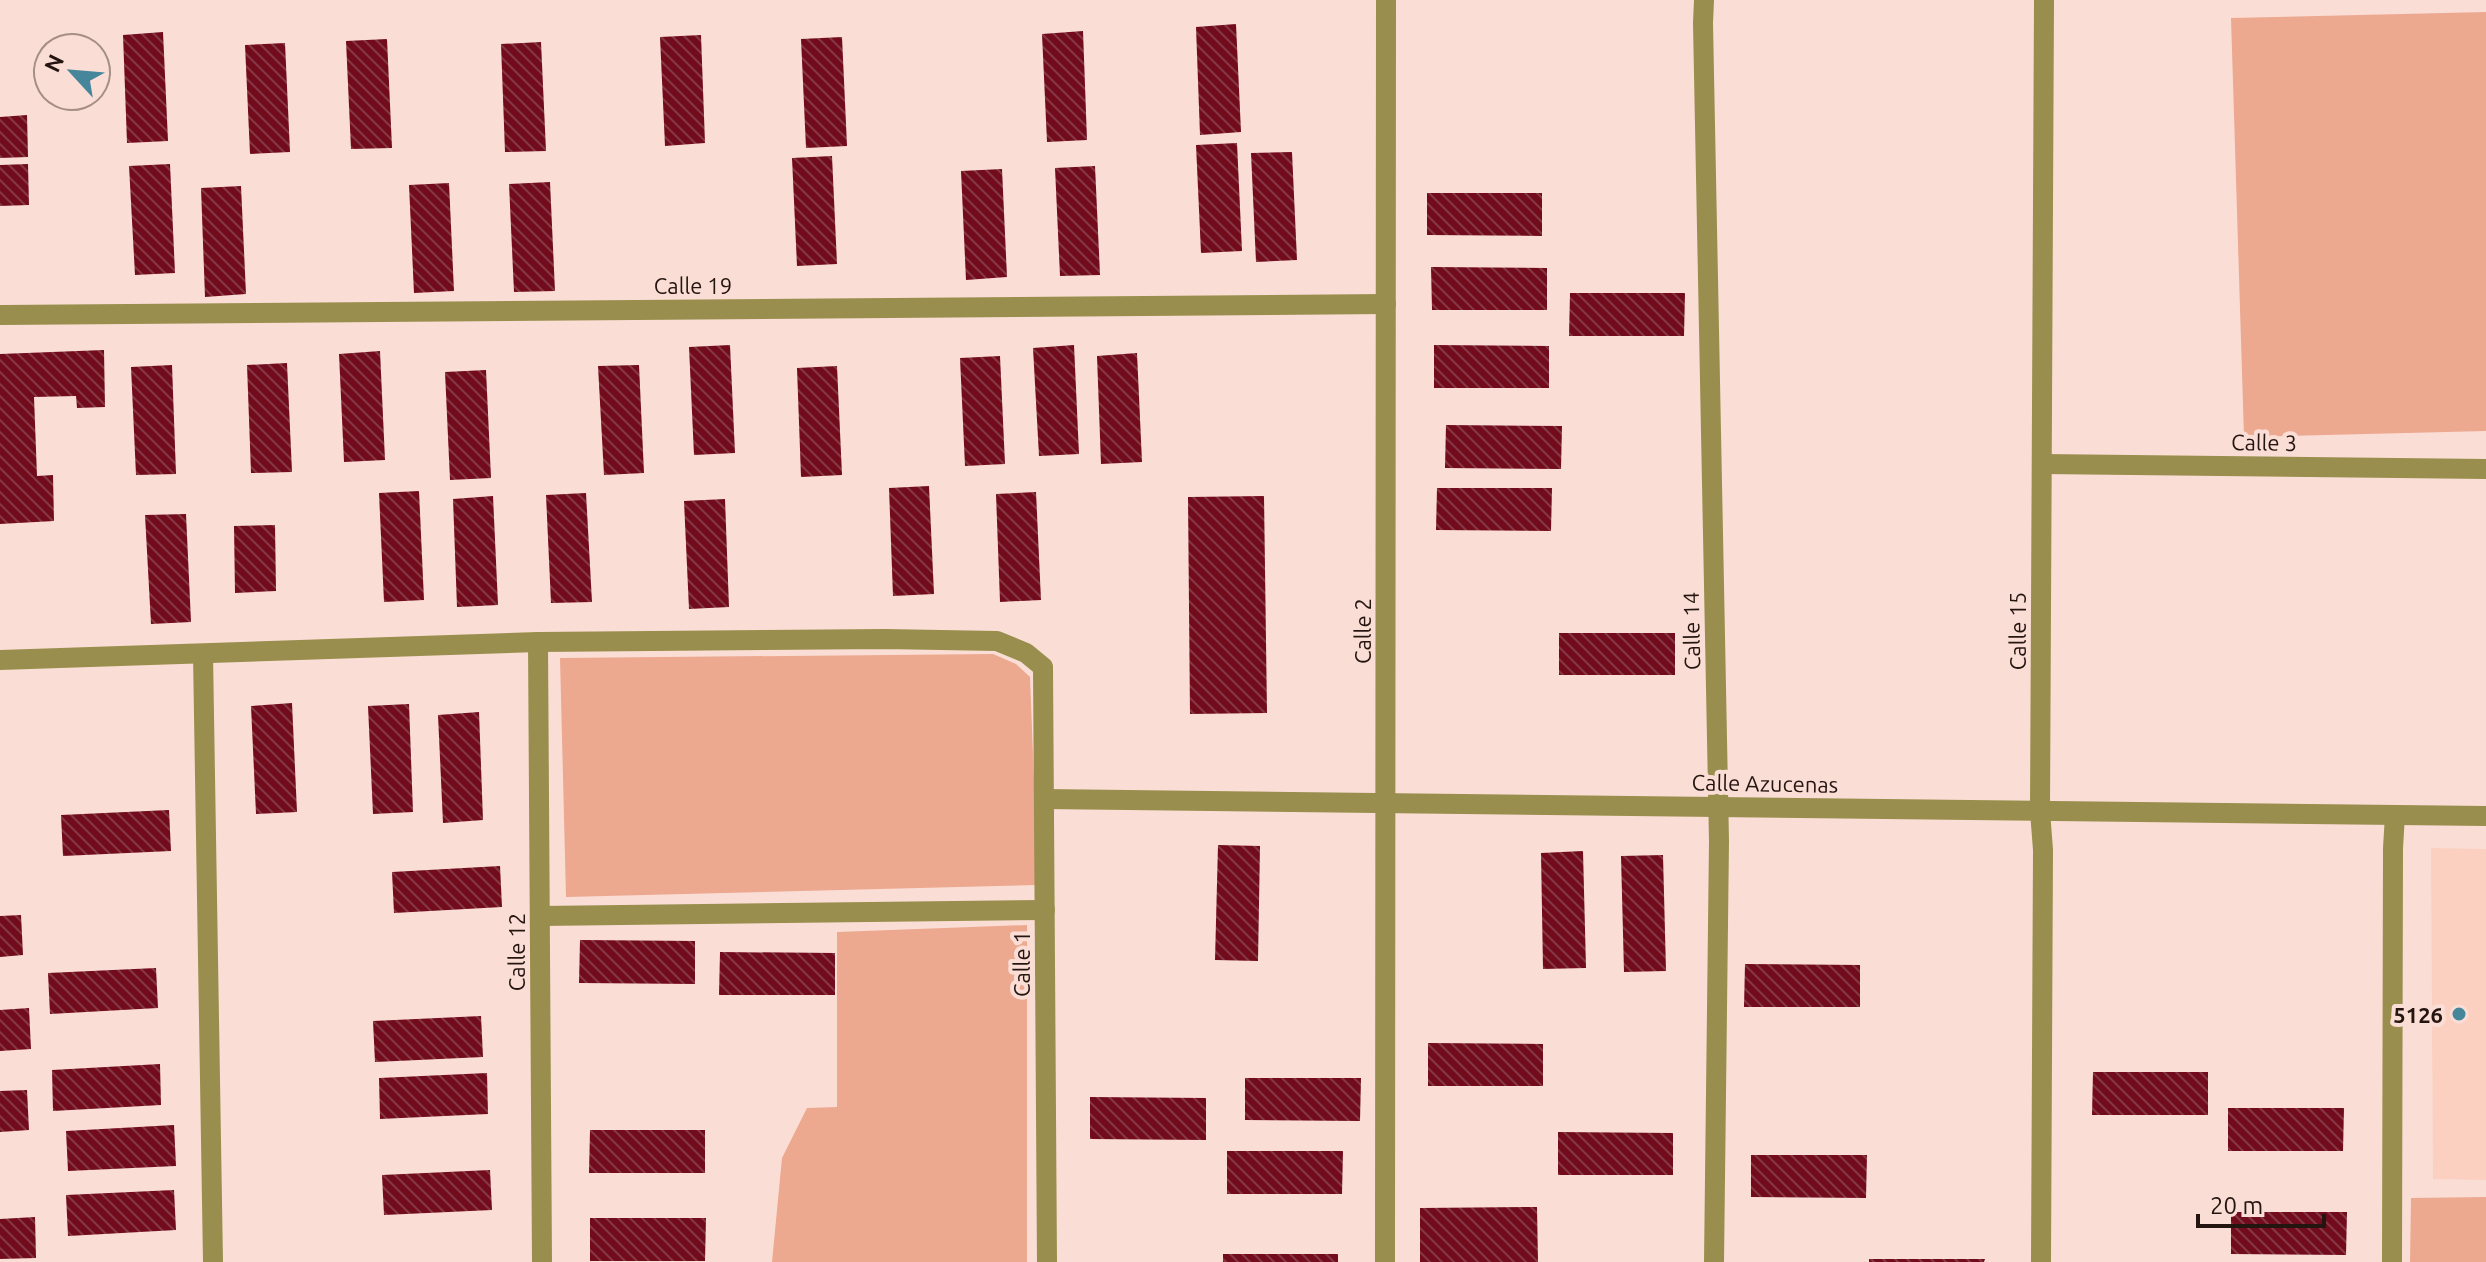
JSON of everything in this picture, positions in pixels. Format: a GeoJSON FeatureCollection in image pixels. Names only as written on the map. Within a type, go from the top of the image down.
{"type":"FeatureCollection","features":[{"type":"Feature","properties":{"kind":"street","name":"Calle 2"},"geometry":{"type":"LineString","coordinates":[[1385,1262],[1386,0]]}},
{"type":"Feature","properties":{"kind":"street","name":"Calle 14"},"geometry":{"type":"LineString","coordinates":[[1704,0],[1718,807],[1714,1262]]}},
{"type":"Feature","properties":{"kind":"street","name":"Calle 15"},"geometry":{"type":"LineString","coordinates":[[2041,1262],[2044,0]]}},
{"type":"Feature","properties":{"kind":"street","name":"Calle 19"},"geometry":{"type":"LineString","coordinates":[[0,315],[1386,304]]}},
{"type":"Feature","properties":{"kind":"street","name":"Calle 3"},"geometry":{"type":"LineString","coordinates":[[2042,464],[2486,469]]}},
{"type":"Feature","properties":{"kind":"street","name":"Calle 1"},"geometry":{"type":"LineString","coordinates":[[538,642],[997,641],[1026,653],[1043,667],[1047,1262]]}},
{"type":"Feature","properties":{"kind":"street"},"geometry":{"type":"LineString","coordinates":[[0,660],[538,642]]}},
{"type":"Feature","properties":{"kind":"street","name":"Calle 12"},"geometry":{"type":"LineString","coordinates":[[538,642],[542,1262]]}},
{"type":"Feature","properties":{"kind":"street"},"geometry":{"type":"LineString","coordinates":[[203,654],[213,1262]]}},
{"type":"Feature","properties":{"kind":"street","name":"Calle Azucenas"},"geometry":{"type":"LineString","coordinates":[[1044,799],[2486,816]]}},
{"type":"Feature","properties":{"kind":"street"},"geometry":{"type":"LineString","coordinates":[[2392,1262],[2395,815]]}},
{"type":"Feature","properties":{"kind":"street"},"geometry":{"type":"LineString","coordinates":[[540,916],[1045,910]]}},
{"type":"Feature","properties":{"kind":"shaded area"},"geometry":{"type":"Polygon","coordinates":[[[2486,12],[2486,431],[2244,437],[2231,18],[2486,12]]]}},
{"type":"Feature","properties":{"kind":"shaded area"},"geometry":{"type":"Polygon","coordinates":[[[993,654],[1016,664],[1030,677],[1038,885],[566,897],[560,658],[993,654]]]}},
{"type":"Feature","properties":{"kind":"shaded area","name":"5126"},"geometry":{"type":"Polygon","coordinates":[[[2431,848],[2486,849],[2486,1180],[2433,1179],[2431,848]]]}},
{"type":"Feature","properties":{"kind":"shaded area"},"geometry":{"type":"Polygon","coordinates":[[[1027,925],[1027,1262],[772,1262],[782,1158],[807,1108],[837,1107],[837,932],[1027,925]]]}},
{"type":"Feature","properties":{"kind":"shaded area"},"geometry":{"type":"Polygon","coordinates":[[[2486,1197],[2486,1262],[2410,1262],[2411,1198],[2486,1197]]]}},
{"type":"Feature","properties":{"kind":"building"},"geometry":{"type":"Polygon","coordinates":[[[1236,24],[1241,132],[1200,135],[1196,27],[1236,24]]]}},
{"type":"Feature","properties":{"kind":"building"},"geometry":{"type":"Polygon","coordinates":[[[1083,31],[1087,140],[1047,142],[1042,34],[1083,31]]]}},
{"type":"Feature","properties":{"kind":"building"},"geometry":{"type":"Polygon","coordinates":[[[163,32],[168,141],[127,143],[123,35],[163,32]]]}},
{"type":"Feature","properties":{"kind":"building"},"geometry":{"type":"Polygon","coordinates":[[[701,35],[705,143],[665,146],[660,37],[701,35]]]}},
{"type":"Feature","properties":{"kind":"building"},"geometry":{"type":"Polygon","coordinates":[[[842,37],[847,146],[806,148],[801,39],[842,37]]]}},
{"type":"Feature","properties":{"kind":"building"},"geometry":{"type":"Polygon","coordinates":[[[387,39],[392,148],[351,149],[346,41],[387,39]]]}},
{"type":"Feature","properties":{"kind":"building"},"geometry":{"type":"Polygon","coordinates":[[[541,42],[546,151],[505,152],[501,44],[541,42]]]}},
{"type":"Feature","properties":{"kind":"building"},"geometry":{"type":"Polygon","coordinates":[[[285,43],[290,152],[250,154],[245,45],[285,43]]]}},
{"type":"Feature","properties":{"kind":"building"},"geometry":{"type":"Polygon","coordinates":[[[27,115],[28,157],[0,158],[0,117],[27,115]]]}},
{"type":"Feature","properties":{"kind":"building"},"geometry":{"type":"Polygon","coordinates":[[[1237,143],[1242,251],[1201,253],[1196,145],[1237,143]]]}},
{"type":"Feature","properties":{"kind":"building"},"geometry":{"type":"Polygon","coordinates":[[[1292,152],[1297,260],[1256,262],[1251,153],[1292,152]]]}},
{"type":"Feature","properties":{"kind":"building"},"geometry":{"type":"Polygon","coordinates":[[[832,156],[837,264],[797,266],[792,158],[832,156]]]}},
{"type":"Feature","properties":{"kind":"building"},"geometry":{"type":"Polygon","coordinates":[[[28,164],[29,205],[0,206],[0,165],[28,164]]]}},
{"type":"Feature","properties":{"kind":"building"},"geometry":{"type":"Polygon","coordinates":[[[170,164],[175,273],[135,275],[129,166],[170,164]]]}},
{"type":"Feature","properties":{"kind":"building"},"geometry":{"type":"Polygon","coordinates":[[[1095,166],[1100,275],[1060,276],[1055,168],[1095,166]]]}},
{"type":"Feature","properties":{"kind":"building"},"geometry":{"type":"Polygon","coordinates":[[[1002,169],[1007,277],[966,280],[961,171],[1002,169]]]}},
{"type":"Feature","properties":{"kind":"building"},"geometry":{"type":"Polygon","coordinates":[[[550,182],[555,291],[514,292],[509,184],[550,182]]]}},
{"type":"Feature","properties":{"kind":"building"},"geometry":{"type":"Polygon","coordinates":[[[449,183],[454,291],[414,293],[409,185],[449,183]]]}},
{"type":"Feature","properties":{"kind":"building"},"geometry":{"type":"Polygon","coordinates":[[[241,186],[246,294],[205,297],[201,188],[241,186]]]}},
{"type":"Feature","properties":{"kind":"building"},"geometry":{"type":"Polygon","coordinates":[[[1427,193],[1542,193],[1542,236],[1427,235],[1427,193]]]}},
{"type":"Feature","properties":{"kind":"building"},"geometry":{"type":"Polygon","coordinates":[[[1431,267],[1547,268],[1547,310],[1432,310],[1431,267]]]}},
{"type":"Feature","properties":{"kind":"building"},"geometry":{"type":"Polygon","coordinates":[[[1570,293],[1685,293],[1684,336],[1569,336],[1570,293]]]}},
{"type":"Feature","properties":{"kind":"building"},"geometry":{"type":"Polygon","coordinates":[[[730,345],[735,453],[694,455],[689,347],[730,345]]]}},
{"type":"Feature","properties":{"kind":"building"},"geometry":{"type":"Polygon","coordinates":[[[1074,345],[1079,454],[1039,456],[1033,348],[1074,345]]]}},
{"type":"Feature","properties":{"kind":"building"},"geometry":{"type":"Polygon","coordinates":[[[1434,345],[1549,346],[1549,388],[1434,388],[1434,345]]]}},
{"type":"Feature","properties":{"kind":"building"},"geometry":{"type":"Polygon","coordinates":[[[104,350],[105,407],[77,408],[76,396],[34,397],[37,476],[53,475],[54,521],[0,524],[0,354],[104,350]]]}},
{"type":"Feature","properties":{"kind":"building"},"geometry":{"type":"Polygon","coordinates":[[[380,351],[385,460],[344,462],[339,354],[380,351]]]}},
{"type":"Feature","properties":{"kind":"building"},"geometry":{"type":"Polygon","coordinates":[[[1137,353],[1142,462],[1101,464],[1097,356],[1137,353]]]}},
{"type":"Feature","properties":{"kind":"building"},"geometry":{"type":"Polygon","coordinates":[[[1000,356],[1005,464],[965,466],[960,358],[1000,356]]]}},
{"type":"Feature","properties":{"kind":"building"},"geometry":{"type":"Polygon","coordinates":[[[287,363],[292,472],[251,473],[247,365],[287,363]]]}},
{"type":"Feature","properties":{"kind":"building"},"geometry":{"type":"Polygon","coordinates":[[[172,365],[176,474],[136,475],[131,367],[172,365]]]}},
{"type":"Feature","properties":{"kind":"building"},"geometry":{"type":"Polygon","coordinates":[[[639,365],[644,473],[604,475],[598,366],[639,365]]]}},
{"type":"Feature","properties":{"kind":"building"},"geometry":{"type":"Polygon","coordinates":[[[837,366],[842,475],[801,477],[797,368],[837,366]]]}},
{"type":"Feature","properties":{"kind":"building"},"geometry":{"type":"Polygon","coordinates":[[[486,370],[491,478],[450,480],[445,372],[486,370]]]}},
{"type":"Feature","properties":{"kind":"building"},"geometry":{"type":"Polygon","coordinates":[[[1446,425],[1562,426],[1561,469],[1445,468],[1446,425]]]}},
{"type":"Feature","properties":{"kind":"building"},"geometry":{"type":"Polygon","coordinates":[[[929,486],[934,594],[893,596],[889,488],[929,486]]]}},
{"type":"Feature","properties":{"kind":"building"},"geometry":{"type":"Polygon","coordinates":[[[1437,488],[1552,488],[1551,531],[1436,530],[1437,488]]]}},
{"type":"Feature","properties":{"kind":"building"},"geometry":{"type":"Polygon","coordinates":[[[419,491],[424,600],[384,602],[379,493],[419,491]]]}},
{"type":"Feature","properties":{"kind":"building"},"geometry":{"type":"Polygon","coordinates":[[[1036,492],[1041,600],[1000,602],[996,494],[1036,492]]]}},
{"type":"Feature","properties":{"kind":"building"},"geometry":{"type":"Polygon","coordinates":[[[586,493],[592,602],[551,603],[546,495],[586,493]]]}},
{"type":"Feature","properties":{"kind":"building"},"geometry":{"type":"Polygon","coordinates":[[[493,496],[498,605],[457,607],[453,499],[493,496]]]}},
{"type":"Feature","properties":{"kind":"building"},"geometry":{"type":"Polygon","coordinates":[[[1264,496],[1267,713],[1190,714],[1188,497],[1264,496]]]}},
{"type":"Feature","properties":{"kind":"building"},"geometry":{"type":"Polygon","coordinates":[[[725,499],[729,607],[689,609],[684,501],[725,499]]]}},
{"type":"Feature","properties":{"kind":"building"},"geometry":{"type":"Polygon","coordinates":[[[186,514],[191,622],[151,624],[145,515],[186,514]]]}},
{"type":"Feature","properties":{"kind":"building"},"geometry":{"type":"Polygon","coordinates":[[[275,525],[276,591],[235,593],[234,526],[275,525]]]}},
{"type":"Feature","properties":{"kind":"building"},"geometry":{"type":"Polygon","coordinates":[[[1559,633],[1675,633],[1675,675],[1559,675],[1559,633]]]}},
{"type":"Feature","properties":{"kind":"building"},"geometry":{"type":"Polygon","coordinates":[[[292,703],[297,812],[256,814],[251,706],[292,703]]]}},
{"type":"Feature","properties":{"kind":"building"},"geometry":{"type":"Polygon","coordinates":[[[409,704],[413,812],[373,814],[368,706],[409,704]]]}},
{"type":"Feature","properties":{"kind":"building"},"geometry":{"type":"Polygon","coordinates":[[[479,712],[483,820],[443,823],[438,715],[479,712]]]}},
{"type":"Feature","properties":{"kind":"building"},"geometry":{"type":"Polygon","coordinates":[[[169,810],[171,851],[63,856],[61,815],[169,810]]]}},
{"type":"Feature","properties":{"kind":"building"},"geometry":{"type":"Polygon","coordinates":[[[1218,845],[1260,846],[1258,961],[1215,960],[1218,845]]]}},
{"type":"Feature","properties":{"kind":"building"},"geometry":{"type":"Polygon","coordinates":[[[1583,851],[1586,968],[1543,969],[1541,853],[1583,851]]]}},
{"type":"Feature","properties":{"kind":"building"},"geometry":{"type":"Polygon","coordinates":[[[1663,855],[1666,971],[1624,972],[1621,856],[1663,855]]]}},
{"type":"Feature","properties":{"kind":"building"},"geometry":{"type":"Polygon","coordinates":[[[500,866],[502,907],[394,913],[392,872],[500,866]]]}},
{"type":"Feature","properties":{"kind":"building"},"geometry":{"type":"Polygon","coordinates":[[[21,915],[23,955],[0,957],[0,916],[21,915]]]}},
{"type":"Feature","properties":{"kind":"building"},"geometry":{"type":"Polygon","coordinates":[[[580,940],[695,941],[695,984],[579,983],[580,940]]]}},
{"type":"Feature","properties":{"kind":"building"},"geometry":{"type":"Polygon","coordinates":[[[720,952],[835,953],[835,995],[719,995],[720,952]]]}},
{"type":"Feature","properties":{"kind":"building"},"geometry":{"type":"Polygon","coordinates":[[[1745,964],[1860,965],[1860,1007],[1744,1007],[1745,964]]]}},
{"type":"Feature","properties":{"kind":"building"},"geometry":{"type":"Polygon","coordinates":[[[156,968],[158,1008],[50,1014],[48,973],[156,968]]]}},
{"type":"Feature","properties":{"kind":"building"},"geometry":{"type":"Polygon","coordinates":[[[29,1008],[31,1049],[0,1051],[0,1010],[29,1008]]]}},
{"type":"Feature","properties":{"kind":"building"},"geometry":{"type":"Polygon","coordinates":[[[481,1016],[483,1057],[375,1062],[373,1021],[481,1016]]]}},
{"type":"Feature","properties":{"kind":"building"},"geometry":{"type":"Polygon","coordinates":[[[1428,1043],[1543,1044],[1543,1086],[1428,1086],[1428,1043]]]}},
{"type":"Feature","properties":{"kind":"building"},"geometry":{"type":"Polygon","coordinates":[[[160,1064],[161,1105],[53,1111],[52,1070],[160,1064]]]}},
{"type":"Feature","properties":{"kind":"building"},"geometry":{"type":"Polygon","coordinates":[[[2093,1072],[2208,1072],[2208,1115],[2092,1115],[2093,1072]]]}},
{"type":"Feature","properties":{"kind":"building"},"geometry":{"type":"Polygon","coordinates":[[[487,1073],[488,1114],[380,1119],[379,1078],[487,1073]]]}},
{"type":"Feature","properties":{"kind":"building"},"geometry":{"type":"Polygon","coordinates":[[[1245,1078],[1361,1078],[1360,1121],[1245,1120],[1245,1078]]]}},
{"type":"Feature","properties":{"kind":"building"},"geometry":{"type":"Polygon","coordinates":[[[27,1090],[29,1130],[0,1132],[0,1091],[27,1090]]]}},
{"type":"Feature","properties":{"kind":"building"},"geometry":{"type":"Polygon","coordinates":[[[1090,1097],[1206,1098],[1206,1140],[1090,1139],[1090,1097]]]}},
{"type":"Feature","properties":{"kind":"building"},"geometry":{"type":"Polygon","coordinates":[[[2228,1108],[2344,1108],[2343,1151],[2228,1151],[2228,1108]]]}},
{"type":"Feature","properties":{"kind":"building"},"geometry":{"type":"Polygon","coordinates":[[[174,1125],[176,1166],[68,1171],[66,1131],[174,1125]]]}},
{"type":"Feature","properties":{"kind":"building"},"geometry":{"type":"Polygon","coordinates":[[[590,1130],[705,1130],[705,1173],[589,1173],[590,1130]]]}},
{"type":"Feature","properties":{"kind":"building"},"geometry":{"type":"Polygon","coordinates":[[[1558,1132],[1673,1133],[1673,1175],[1558,1175],[1558,1132]]]}},
{"type":"Feature","properties":{"kind":"building"},"geometry":{"type":"Polygon","coordinates":[[[1227,1151],[1343,1151],[1342,1194],[1227,1194],[1227,1151]]]}},
{"type":"Feature","properties":{"kind":"building"},"geometry":{"type":"Polygon","coordinates":[[[1751,1155],[1867,1155],[1866,1198],[1751,1197],[1751,1155]]]}},
{"type":"Feature","properties":{"kind":"building"},"geometry":{"type":"Polygon","coordinates":[[[490,1170],[492,1210],[384,1215],[382,1175],[490,1170]]]}},
{"type":"Feature","properties":{"kind":"building"},"geometry":{"type":"Polygon","coordinates":[[[174,1190],[176,1230],[68,1236],[66,1195],[174,1190]]]}},
{"type":"Feature","properties":{"kind":"building"},"geometry":{"type":"Polygon","coordinates":[[[1537,1207],[1538,1262],[1420,1262],[1420,1208],[1537,1207]]]}},
{"type":"Feature","properties":{"kind":"building"},"geometry":{"type":"Polygon","coordinates":[[[2231,1212],[2347,1212],[2346,1255],[2231,1254],[2231,1212]]]}},
{"type":"Feature","properties":{"kind":"building"},"geometry":{"type":"Polygon","coordinates":[[[35,1217],[36,1258],[0,1259],[0,1219],[35,1217]]]}},
{"type":"Feature","properties":{"kind":"building"},"geometry":{"type":"Polygon","coordinates":[[[590,1218],[706,1218],[705,1261],[590,1261],[590,1218]]]}},
{"type":"Feature","properties":{"kind":"building"},"geometry":{"type":"Polygon","coordinates":[[[1223,1254],[1338,1254],[1338,1262],[1223,1262],[1223,1254]]]}},
{"type":"Feature","properties":{"kind":"building"},"geometry":{"type":"Polygon","coordinates":[[[1869,1259],[1985,1259],[1984,1262],[1869,1262],[1869,1259]]]}},
{"type":"Feature","properties":{"kind":"place","name":"5126"},"geometry":{"type":"Point","coordinates":[2459,1014]}}]}
